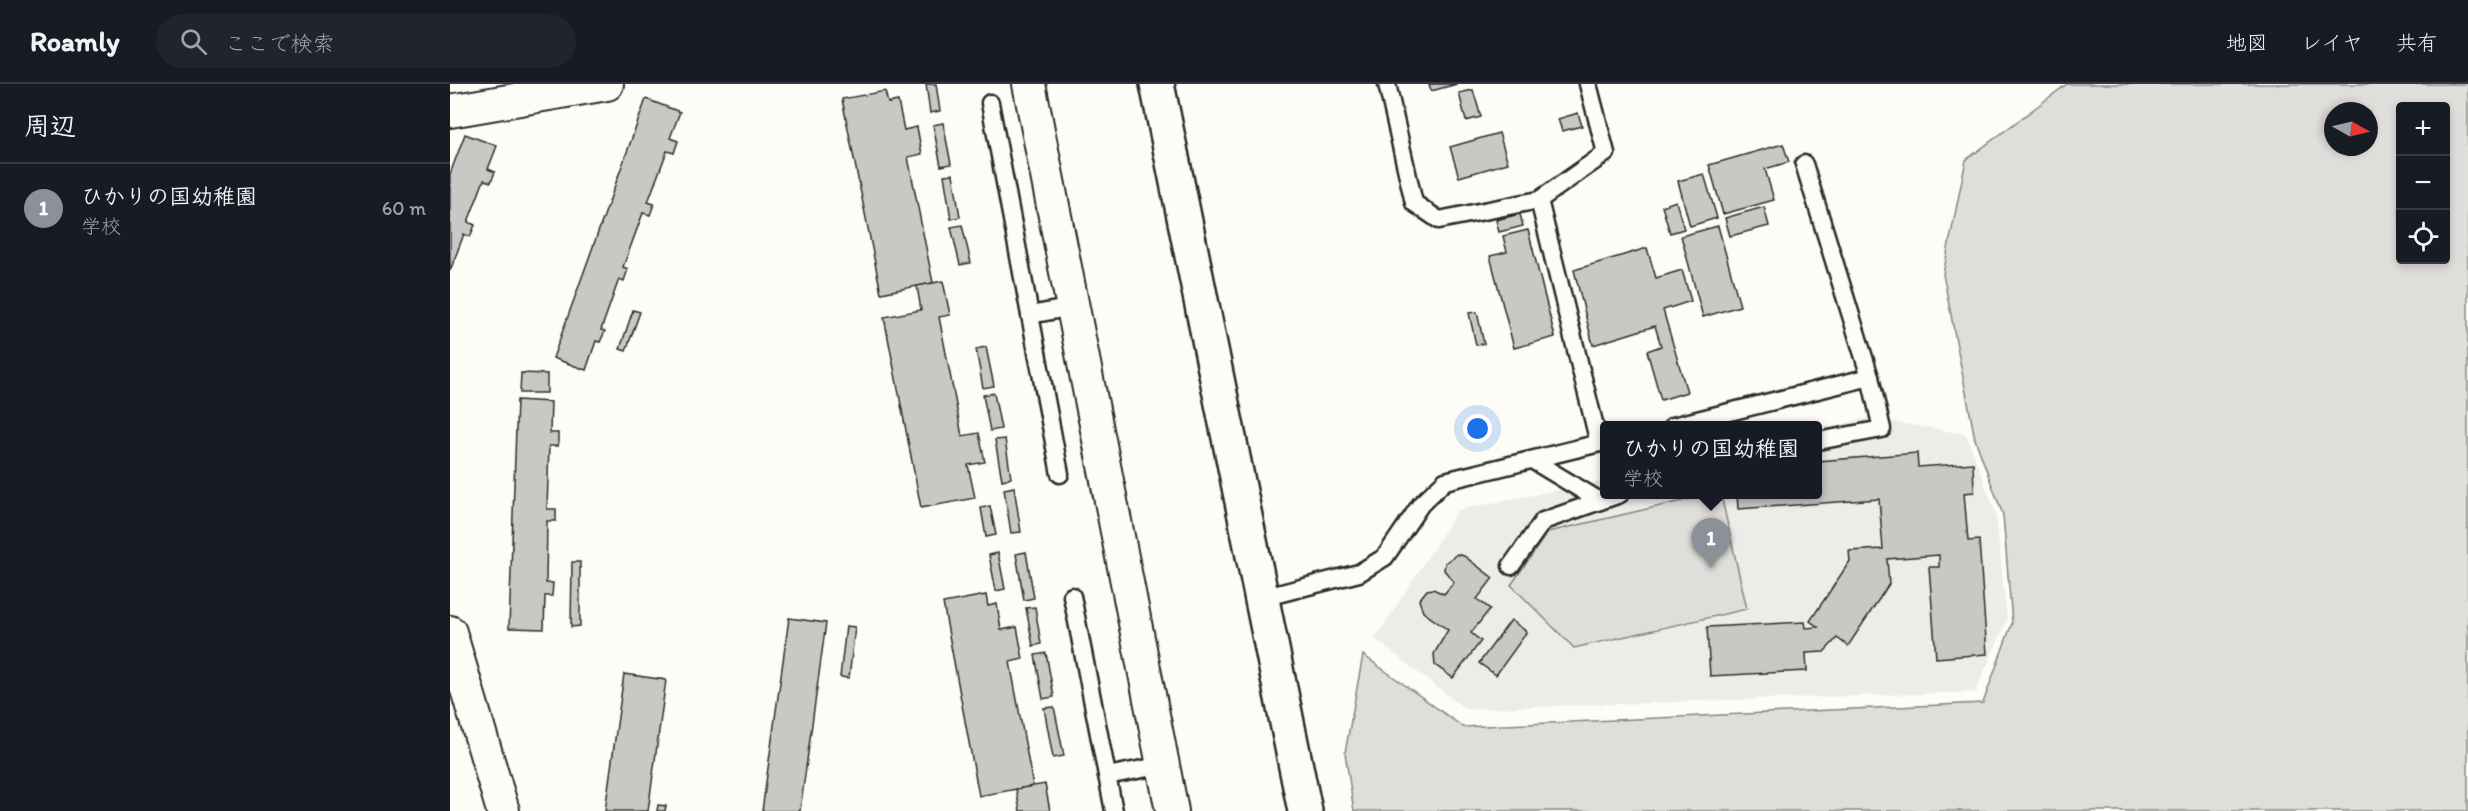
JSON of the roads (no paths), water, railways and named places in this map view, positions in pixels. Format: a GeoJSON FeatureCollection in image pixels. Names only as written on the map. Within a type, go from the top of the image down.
{"type":"FeatureCollection","features":[{"type":"Feature","properties":{"kind":"street"},"geometry":{"type":"LineString","coordinates":[[450,111],[607,84]]}},
{"type":"Feature","properties":{"kind":"street"},"geometry":{"type":"LineString","coordinates":[[1029,84],[1172,811]]}},
{"type":"Feature","properties":{"kind":"street"},"geometry":{"type":"LineString","coordinates":[[1157,84],[1305,811]]}},
{"type":"Feature","properties":{"kind":"street"},"geometry":{"type":"LineString","coordinates":[[450,632],[502,811]]}},
{"type":"Feature","properties":{"kind":"lane"},"geometry":{"type":"LineString","coordinates":[[1387,84],[1414,203],[1439,220],[1539,200],[1606,153],[1588,84]]}},
{"type":"Feature","properties":{"kind":"lane"},"geometry":{"type":"LineString","coordinates":[[990,103],[1060,474]]}},
{"type":"Feature","properties":{"kind":"lane"},"geometry":{"type":"LineString","coordinates":[[1804,164],[1870,377],[1882,429],[1822,440]]}},
{"type":"Feature","properties":{"kind":"lane"},"geometry":{"type":"LineString","coordinates":[[1539,200],[1600,435]]}},
{"type":"Feature","properties":{"kind":"lane"},"geometry":{"type":"LineString","coordinates":[[1030,315],[1073,307]]}},
{"type":"Feature","properties":{"kind":"lane"},"geometry":{"type":"LineString","coordinates":[[1693,421],[1870,377]]}},
{"type":"Feature","properties":{"kind":"lane"},"geometry":{"type":"LineString","coordinates":[[1262,598],[1359,573],[1385,557],[1421,504],[1445,481],[1600,443]]}},
{"type":"Feature","properties":{"kind":"lane"},"geometry":{"type":"LineString","coordinates":[[1532,460],[1600,501]]}},
{"type":"Feature","properties":{"kind":"lane"},"geometry":{"type":"LineString","coordinates":[[1511,566],[1543,521],[1607,499]]}},
{"type":"Feature","properties":{"kind":"lane"},"geometry":{"type":"LineString","coordinates":[[1072,596],[1114,811]]}},
{"type":"Feature","properties":{"kind":"lane"},"geometry":{"type":"LineString","coordinates":[[1107,776],[1163,765]]}},
{"type":"Feature","properties":{"kind":"place","name":"ひかりの国幼稚園"},"geometry":{"type":"Point","coordinates":[1711,568]}}]}
